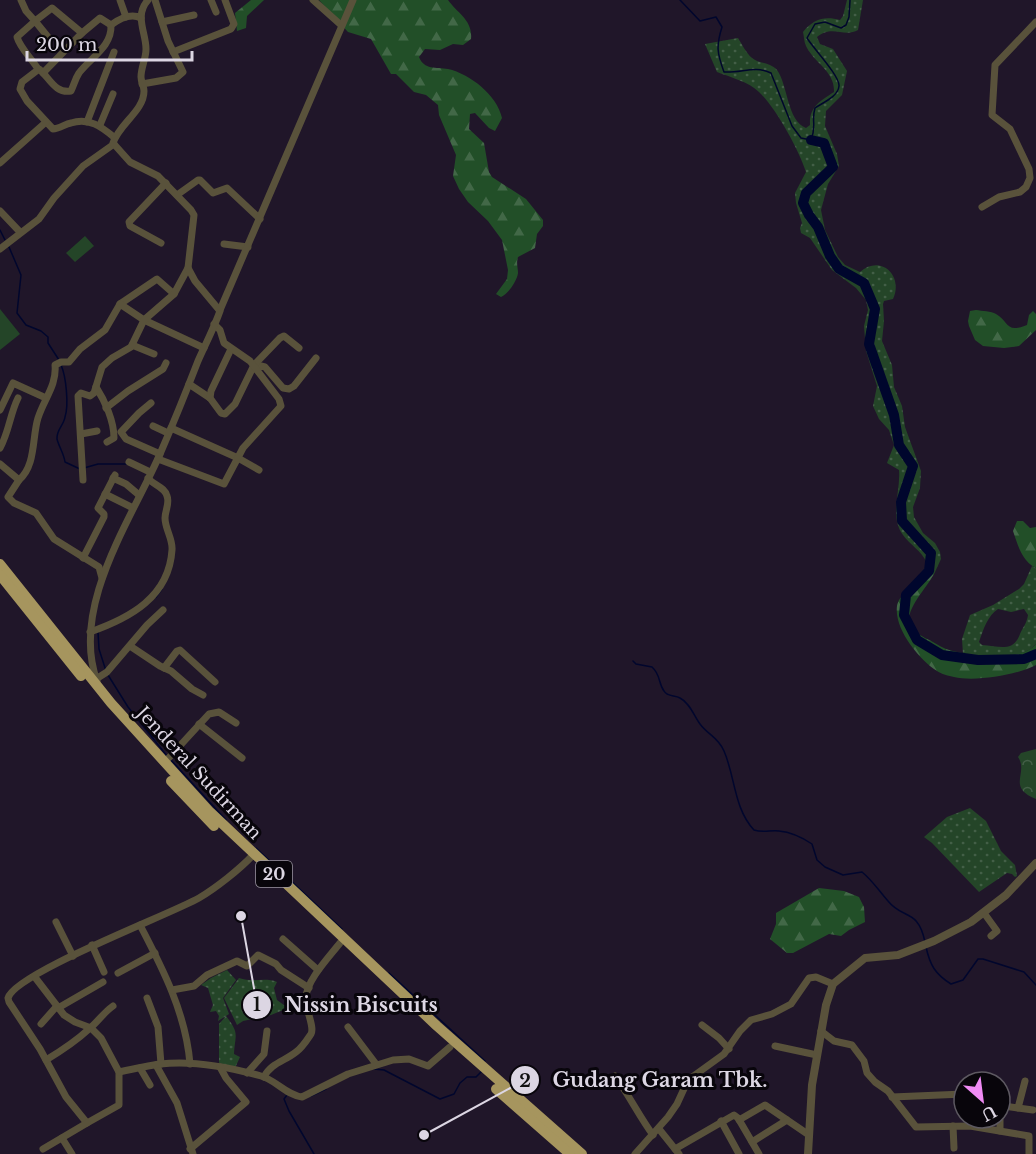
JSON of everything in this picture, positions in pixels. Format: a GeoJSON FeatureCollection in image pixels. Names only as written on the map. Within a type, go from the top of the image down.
{"type":"FeatureCollection","features":[{"type":"Feature","properties":{"kind":"highway","name":"Jenderal Sudirman"},"geometry":{"type":"LineString","coordinates":[[0,564],[164,763],[251,857],[340,944],[377,974],[450,1047],[461,1052]]}},
{"type":"Feature","properties":{"kind":"highway","name":"Jenderal Sudirman"},"geometry":{"type":"LineString","coordinates":[[0,575],[63,654],[188,800],[461,1052],[578,1154]]}},
{"type":"Feature","properties":{"kind":"street"},"geometry":{"type":"LineString","coordinates":[[21,0],[26,11],[48,37]]}},
{"type":"Feature","properties":{"kind":"street"},"geometry":{"type":"LineString","coordinates":[[120,0],[126,17]]}},
{"type":"Feature","properties":{"kind":"street"},"geometry":{"type":"LineString","coordinates":[[142,84],[181,75],[183,70],[173,52],[155,0]]}},
{"type":"Feature","properties":{"kind":"street"},"geometry":{"type":"LineString","coordinates":[[211,0],[216,12]]}},
{"type":"Feature","properties":{"kind":"street"},"geometry":{"type":"LineString","coordinates":[[173,52],[231,29],[234,24],[225,0]]}},
{"type":"Feature","properties":{"kind":"street"},"geometry":{"type":"LineString","coordinates":[[313,0],[341,25]]}},
{"type":"Feature","properties":{"kind":"street"},"geometry":{"type":"LineString","coordinates":[[98,683],[92,666],[90,632],[102,580],[133,508],[159,456],[353,0]]}},
{"type":"Feature","properties":{"kind":"street"},"geometry":{"type":"LineString","coordinates":[[0,249],[39,219],[54,198],[83,166],[114,141],[138,107],[144,92],[141,74],[146,48],[141,18],[145,1]]}},
{"type":"Feature","properties":{"kind":"street"},"geometry":{"type":"LineString","coordinates":[[82,33],[52,8],[17,37],[17,40],[56,88],[66,92],[71,91],[79,73],[107,43],[111,25]]}},
{"type":"Feature","properties":{"kind":"street"},"geometry":{"type":"LineString","coordinates":[[162,22],[194,15]]}},
{"type":"Feature","properties":{"kind":"street"},"geometry":{"type":"LineString","coordinates":[[111,25],[126,17],[141,18]]}},
{"type":"Feature","properties":{"kind":"street"},"geometry":{"type":"LineString","coordinates":[[83,480],[78,396],[81,393],[90,396],[96,387],[102,367],[132,345],[144,320],[174,294],[188,268],[194,215],[158,176],[130,162],[100,125],[74,122],[55,130],[27,101],[20,89],[22,82],[41,71],[100,18],[111,25]]}},
{"type":"Feature","properties":{"kind":"street"},"geometry":{"type":"LineString","coordinates":[[982,207],[999,197],[1020,192],[1029,181],[1029,169],[1010,129],[992,115],[993,71],[997,60],[1036,22]]}},
{"type":"Feature","properties":{"kind":"street"},"geometry":{"type":"LineString","coordinates":[[87,122],[114,52]]}},
{"type":"Feature","properties":{"kind":"street"},"geometry":{"type":"LineString","coordinates":[[100,125],[113,94]]}},
{"type":"Feature","properties":{"kind":"street"},"geometry":{"type":"LineString","coordinates":[[0,163],[46,122]]}},
{"type":"Feature","properties":{"kind":"street"},"geometry":{"type":"LineString","coordinates":[[177,195],[200,180],[213,193],[227,188],[260,219]]}},
{"type":"Feature","properties":{"kind":"street"},"geometry":{"type":"LineString","coordinates":[[161,243],[130,226],[129,222],[166,183]]}},
{"type":"Feature","properties":{"kind":"street"},"geometry":{"type":"LineString","coordinates":[[0,211],[20,232]]}},
{"type":"Feature","properties":{"kind":"street"},"geometry":{"type":"LineString","coordinates":[[224,244],[248,247]]}},
{"type":"Feature","properties":{"kind":"street"},"geometry":{"type":"LineString","coordinates":[[188,268],[195,281],[220,310]]}},
{"type":"Feature","properties":{"kind":"street"},"geometry":{"type":"LineString","coordinates":[[102,580],[99,567],[54,539],[36,513],[14,503],[8,497],[26,471],[34,446],[37,420],[53,383],[55,365],[60,362],[69,362],[85,345],[105,330],[120,304],[157,279],[174,294]]}},
{"type":"Feature","properties":{"kind":"street"},"geometry":{"type":"LineString","coordinates":[[120,304],[144,320],[204,348]]}},
{"type":"Feature","properties":{"kind":"street"},"geometry":{"type":"LineString","coordinates":[[151,404],[121,432],[126,439],[159,456],[223,484],[226,483],[243,448],[281,406],[279,399],[255,367],[224,344],[220,330],[214,324]]}},
{"type":"Feature","properties":{"kind":"street"},"geometry":{"type":"LineString","coordinates":[[189,384],[210,398],[221,413],[227,413],[235,404],[255,367],[282,336],[298,348]]}},
{"type":"Feature","properties":{"kind":"street"},"geometry":{"type":"LineString","coordinates":[[132,345],[154,354]]}},
{"type":"Feature","properties":{"kind":"street"},"geometry":{"type":"LineString","coordinates":[[210,398],[211,391],[231,349]]}},
{"type":"Feature","properties":{"kind":"street"},"geometry":{"type":"LineString","coordinates":[[255,367],[265,367],[283,388],[289,389],[294,386],[316,358]]}},
{"type":"Feature","properties":{"kind":"street"},"geometry":{"type":"LineString","coordinates":[[106,408],[159,372],[166,363]]}},
{"type":"Feature","properties":{"kind":"street"},"geometry":{"type":"LineString","coordinates":[[0,410],[13,383],[46,399]]}},
{"type":"Feature","properties":{"kind":"street"},"geometry":{"type":"LineString","coordinates":[[96,387],[105,402],[114,435],[113,439],[107,442]]}},
{"type":"Feature","properties":{"kind":"street"},"geometry":{"type":"LineString","coordinates":[[0,448],[18,398]]}},
{"type":"Feature","properties":{"kind":"street"},"geometry":{"type":"LineString","coordinates":[[153,426],[170,430],[238,458],[259,470]]}},
{"type":"Feature","properties":{"kind":"street"},"geometry":{"type":"LineString","coordinates":[[81,434],[97,431]]}},
{"type":"Feature","properties":{"kind":"street"},"geometry":{"type":"LineString","coordinates":[[90,632],[122,620],[146,604],[156,594],[166,573],[172,547],[165,518],[168,496],[166,492],[153,484],[149,475],[129,462]]}},
{"type":"Feature","properties":{"kind":"street"},"geometry":{"type":"LineString","coordinates":[[0,464],[19,480]]}},
{"type":"Feature","properties":{"kind":"street"},"geometry":{"type":"LineString","coordinates":[[83,558],[105,516],[98,508],[114,476],[139,495]]}},
{"type":"Feature","properties":{"kind":"street"},"geometry":{"type":"LineString","coordinates":[[105,494],[133,508]]}},
{"type":"Feature","properties":{"kind":"street"},"geometry":{"type":"LineString","coordinates":[[98,683],[163,610]]}},
{"type":"Feature","properties":{"kind":"street"},"geometry":{"type":"LineString","coordinates":[[130,646],[164,668],[171,670],[192,689],[203,695]]}},
{"type":"Feature","properties":{"kind":"street"},"geometry":{"type":"LineString","coordinates":[[164,668],[180,650],[215,682]]}},
{"type":"Feature","properties":{"kind":"street"},"geometry":{"type":"LineString","coordinates":[[164,763],[209,714],[216,711],[236,723]]}},
{"type":"Feature","properties":{"kind":"street"},"geometry":{"type":"LineString","coordinates":[[200,724],[242,758]]}},
{"type":"Feature","properties":{"kind":"street"},"geometry":{"type":"LineString","coordinates":[[87,1123],[66,1097],[8,998],[13,989],[92,945],[202,896],[251,857]]}},
{"type":"Feature","properties":{"kind":"street"},"geometry":{"type":"LineString","coordinates":[[808,1154],[812,1085],[827,997],[833,984],[864,958],[898,955],[946,936],[984,913],[1015,886],[1036,863]]}},
{"type":"Feature","properties":{"kind":"street"},"geometry":{"type":"LineString","coordinates":[[984,913],[997,931],[991,936]]}},
{"type":"Feature","properties":{"kind":"street"},"geometry":{"type":"LineString","coordinates":[[56,922],[73,956]]}},
{"type":"Feature","properties":{"kind":"street"},"geometry":{"type":"LineString","coordinates":[[140,925],[172,990],[187,1041],[190,1064]]}},
{"type":"Feature","properties":{"kind":"street"},"geometry":{"type":"LineString","coordinates":[[283,939],[318,970]]}},
{"type":"Feature","properties":{"kind":"street"},"geometry":{"type":"LineString","coordinates":[[264,1077],[270,1067],[298,1050],[313,1032],[306,1000],[309,988],[318,970],[340,944]]}},
{"type":"Feature","properties":{"kind":"street"},"geometry":{"type":"LineString","coordinates":[[92,945],[104,972]]}},
{"type":"Feature","properties":{"kind":"street"},"geometry":{"type":"LineString","coordinates":[[118,973],[155,953]]}},
{"type":"Feature","properties":{"kind":"street"},"geometry":{"type":"LineString","coordinates":[[172,990],[194,987],[207,975],[237,961],[246,966],[260,955],[309,988]]}},
{"type":"Feature","properties":{"kind":"street"},"geometry":{"type":"LineString","coordinates":[[34,976],[69,1019],[91,1028],[101,1038],[119,1071],[119,1104],[43,1149]]}},
{"type":"Feature","properties":{"kind":"street"},"geometry":{"type":"LineString","coordinates":[[635,1154],[659,1129],[677,1104],[688,1080],[729,1050],[747,1023],[755,1018],[778,1012],[790,1004],[809,978],[816,977],[833,984]]}},
{"type":"Feature","properties":{"kind":"street"},"geometry":{"type":"LineString","coordinates":[[41,1024],[57,1007],[103,982]]}},
{"type":"Feature","properties":{"kind":"street"},"geometry":{"type":"LineString","coordinates":[[147,998],[158,1027],[159,1065],[185,1124],[191,1151],[246,1102],[220,1067]]}},
{"type":"Feature","properties":{"kind":"street"},"geometry":{"type":"LineString","coordinates":[[46,1060],[91,1028],[113,1006]]}},
{"type":"Feature","properties":{"kind":"street"},"geometry":{"type":"LineString","coordinates":[[702,1025],[719,1038],[729,1050]]}},
{"type":"Feature","properties":{"kind":"street"},"geometry":{"type":"LineString","coordinates":[[348,1027],[376,1064]]}},
{"type":"Feature","properties":{"kind":"street"},"geometry":{"type":"LineString","coordinates":[[247,1073],[264,1054],[267,1031]]}},
{"type":"Feature","properties":{"kind":"street"},"geometry":{"type":"LineString","coordinates":[[821,1031],[834,1041],[852,1045],[865,1062],[867,1073],[916,1127],[952,1125]]}},
{"type":"Feature","properties":{"kind":"street"},"geometry":{"type":"LineString","coordinates":[[775,1046],[817,1055]]}},
{"type":"Feature","properties":{"kind":"street"},"geometry":{"type":"LineString","coordinates":[[119,1071],[159,1065],[190,1064],[220,1067],[264,1077],[294,1095],[302,1097],[342,1076],[376,1064],[404,1059],[428,1065],[450,1047]]}},
{"type":"Feature","properties":{"kind":"street"},"geometry":{"type":"LineString","coordinates":[[140,1068],[150,1085]]}},
{"type":"Feature","properties":{"kind":"street"},"geometry":{"type":"LineString","coordinates":[[615,1076],[653,1135]]}},
{"type":"Feature","properties":{"kind":"street"},"geometry":{"type":"LineString","coordinates":[[1018,1108],[1024,1081]]}},
{"type":"Feature","properties":{"kind":"street"},"geometry":{"type":"LineString","coordinates":[[892,1098],[952,1095]]}},
{"type":"Feature","properties":{"kind":"street"},"geometry":{"type":"LineString","coordinates":[[739,1120],[764,1105],[809,1135]]}},
{"type":"Feature","properties":{"kind":"street"},"geometry":{"type":"LineString","coordinates":[[1012,1107],[1033,1110]]}},
{"type":"Feature","properties":{"kind":"street"},"geometry":{"type":"LineString","coordinates":[[659,1129],[677,1152],[721,1121],[734,1115],[758,1152],[749,1154]]}},
{"type":"Feature","properties":{"kind":"street"},"geometry":{"type":"LineString","coordinates":[[752,1142],[787,1120]]}},
{"type":"Feature","properties":{"kind":"street"},"geometry":{"type":"LineString","coordinates":[[721,1121],[739,1154]]}},
{"type":"Feature","properties":{"kind":"street"},"geometry":{"type":"LineString","coordinates":[[953,1130],[954,1148]]}},
{"type":"Feature","properties":{"kind":"street"},"geometry":{"type":"LineString","coordinates":[[997,1130],[1030,1137],[1029,1154]]}},
{"type":"Feature","properties":{"kind":"street"},"geometry":{"type":"LineString","coordinates":[[62,1138],[72,1154]]}},
{"type":"Feature","properties":{"kind":"green space"},"geometry":{"type":"Polygon","coordinates":[[[251,0],[264,0],[247,16],[246,28],[237,31],[235,13],[251,0]]]}},
{"type":"Feature","properties":{"kind":"green space"},"geometry":{"type":"Polygon","coordinates":[[[319,0],[448,0],[467,22],[471,39],[463,45],[453,44],[440,50],[425,49],[419,57],[427,66],[448,69],[465,76],[495,101],[502,118],[495,131],[475,113],[470,114],[469,129],[484,143],[492,177],[526,199],[543,220],[543,226],[537,234],[535,248],[518,257],[517,276],[512,287],[501,297],[496,294],[507,279],[508,270],[502,240],[459,189],[453,176],[456,155],[439,115],[438,105],[426,95],[414,92],[396,74],[391,74],[371,39],[348,32],[319,0]]]}},
{"type":"Feature","properties":{"kind":"green space"},"geometry":{"type":"Polygon","coordinates":[[[847,0],[863,0],[858,30],[848,33],[833,31],[822,33],[817,37],[820,44],[833,49],[847,71],[842,95],[826,111],[825,126],[837,154],[839,166],[828,184],[821,210],[825,230],[838,257],[845,265],[860,272],[875,265],[882,266],[893,275],[896,290],[893,299],[884,301],[883,304],[882,341],[892,365],[894,387],[902,406],[905,427],[921,471],[920,488],[913,507],[914,517],[923,533],[935,543],[940,552],[941,559],[935,572],[933,568],[924,570],[927,563],[899,528],[896,512],[899,470],[887,463],[894,445],[889,430],[879,419],[873,406],[877,386],[866,351],[864,326],[868,310],[866,300],[856,288],[832,270],[810,238],[801,233],[802,223],[795,193],[806,172],[793,141],[766,99],[755,88],[717,72],[705,44],[738,38],[752,58],[774,67],[781,77],[791,111],[800,124],[806,128],[810,125],[811,114],[816,105],[834,92],[828,73],[806,46],[803,32],[811,24],[820,20],[829,18],[840,20],[847,0]]]}},
{"type":"Feature","properties":{"kind":"green space"},"geometry":{"type":"Polygon","coordinates":[[[85,236],[94,246],[75,262],[66,253],[85,236]]]}},
{"type":"Feature","properties":{"kind":"green space"},"geometry":{"type":"Polygon","coordinates":[[[0,309],[20,334],[0,350],[0,309]]]}},
{"type":"Feature","properties":{"kind":"green space"},"geometry":{"type":"Polygon","coordinates":[[[970,311],[994,313],[1008,326],[1015,328],[1027,325],[1029,315],[1033,311],[1036,314],[1036,330],[1019,346],[1004,348],[983,346],[975,340],[968,321],[970,311]]]}},
{"type":"Feature","properties":{"kind":"green space"},"geometry":{"type":"Polygon","coordinates":[[[1017,521],[1023,521],[1030,528],[1036,527],[1036,568],[1027,561],[1019,547],[1013,531],[1017,521]]]}},
{"type":"Feature","properties":{"kind":"green space"},"geometry":{"type":"Polygon","coordinates":[[[1032,566],[1036,568],[1036,644],[1021,654],[1011,656],[991,657],[963,654],[962,639],[970,615],[993,605],[1024,584],[1032,566]],[[998,609],[991,615],[979,642],[982,645],[1005,647],[1014,644],[1028,615],[1024,609],[1011,612],[998,609]]]}},
{"type":"Feature","properties":{"kind":"green space"},"geometry":{"type":"Polygon","coordinates":[[[933,568],[935,572],[909,616],[913,630],[946,649],[980,656],[1018,654],[1036,644],[1036,665],[996,677],[973,679],[950,676],[930,666],[904,634],[899,624],[897,606],[900,598],[917,578],[933,568]]]}},
{"type":"Feature","properties":{"kind":"green space"},"geometry":{"type":"Polygon","coordinates":[[[1036,749],[1036,799],[1022,790],[1020,785],[1021,763],[1018,757],[1021,753],[1036,749]]]}},
{"type":"Feature","properties":{"kind":"green space"},"geometry":{"type":"Polygon","coordinates":[[[970,808],[986,821],[1001,851],[1015,865],[1017,876],[1007,873],[979,892],[924,837],[947,817],[970,808]]]}},
{"type":"Feature","properties":{"kind":"green space"},"geometry":{"type":"Polygon","coordinates":[[[819,888],[844,891],[859,897],[864,907],[865,922],[841,936],[829,934],[793,953],[787,953],[770,939],[776,924],[776,913],[819,888]]]}},
{"type":"Feature","properties":{"kind":"green space"},"geometry":{"type":"Polygon","coordinates":[[[227,970],[236,980],[223,998],[229,1014],[218,1021],[219,1016],[216,1011],[210,1012],[213,1005],[208,988],[201,985],[227,970]]]}},
{"type":"Feature","properties":{"kind":"green space"},"geometry":{"type":"Polygon","coordinates":[[[239,978],[277,982],[274,988],[277,1000],[288,1008],[271,1015],[243,1021],[237,1025],[224,998],[239,978]]]}},
{"type":"Feature","properties":{"kind":"green space"},"geometry":{"type":"Polygon","coordinates":[[[226,1016],[235,1031],[234,1054],[240,1057],[235,1068],[219,1063],[219,1024],[226,1016]]]}},
{"type":"Feature","properties":{"kind":"waterway"},"geometry":{"type":"LineString","coordinates":[[680,0],[700,21],[716,17],[722,27],[718,50],[724,72],[754,69],[771,73],[792,126],[801,138],[811,140],[815,108],[833,96],[839,86],[831,69],[807,38],[815,24],[825,22],[841,28],[846,25],[850,0]]}},
{"type":"Feature","properties":{"kind":"waterway"},"geometry":{"type":"LineString","coordinates":[[811,140],[824,143],[833,167],[806,193],[803,203],[818,227],[830,256],[839,269],[864,283],[875,309],[869,344],[894,415],[899,445],[913,466],[901,502],[902,521],[931,553],[929,571],[906,595],[904,615],[917,640],[942,655],[978,660],[1024,659],[1036,654]]}},
{"type":"Feature","properties":{"kind":"waterway"},"geometry":{"type":"LineString","coordinates":[[0,230],[5,240]]}},
{"type":"Feature","properties":{"kind":"waterway"},"geometry":{"type":"LineString","coordinates":[[9,247],[21,275],[17,313],[26,325],[41,331],[48,337],[48,343],[59,360]]}},
{"type":"Feature","properties":{"kind":"waterway"},"geometry":{"type":"LineString","coordinates":[[61,365],[66,383],[67,405],[57,439],[65,462],[80,469]]}},
{"type":"Feature","properties":{"kind":"waterway"},"geometry":{"type":"LineString","coordinates":[[84,468],[98,464],[127,464]]}},
{"type":"Feature","properties":{"kind":"waterway"},"geometry":{"type":"LineString","coordinates":[[156,597],[162,589]]}},
{"type":"Feature","properties":{"kind":"waterway"},"geometry":{"type":"LineString","coordinates":[[98,632],[99,649],[106,671]]}},
{"type":"Feature","properties":{"kind":"waterway"},"geometry":{"type":"LineString","coordinates":[[633,661],[636,664],[652,667],[665,693],[683,700],[703,728],[719,742],[728,761],[742,812],[754,830],[788,833],[812,844],[817,860],[825,867],[843,875],[862,872],[894,907],[914,919],[922,931],[925,942]]}},
{"type":"Feature","properties":{"kind":"waterway"},"geometry":{"type":"LineString","coordinates":[[108,675],[128,707],[167,756]]}},
{"type":"Feature","properties":{"kind":"waterway"},"geometry":{"type":"LineString","coordinates":[[170,759],[226,820]]}},
{"type":"Feature","properties":{"kind":"waterway"},"geometry":{"type":"LineString","coordinates":[[256,848],[342,929]]}},
{"type":"Feature","properties":{"kind":"waterway"},"geometry":{"type":"LineString","coordinates":[[926,947],[934,969],[951,984],[963,980],[978,959],[983,959],[1024,972],[1036,985]]}},
{"type":"Feature","properties":{"kind":"waterway"},"geometry":{"type":"LineString","coordinates":[[389,973],[485,1061]]}},
{"type":"Feature","properties":{"kind":"waterway"},"geometry":{"type":"LineString","coordinates":[[374,1069],[384,1070],[440,1099],[454,1094],[460,1083],[467,1077],[476,1077],[482,1071]]}},
{"type":"Feature","properties":{"kind":"waterway"},"geometry":{"type":"LineString","coordinates":[[311,1096],[326,1089]]}},
{"type":"Feature","properties":{"kind":"waterway"},"geometry":{"type":"LineString","coordinates":[[287,1095],[284,1099],[289,1111],[314,1154]]}},
{"type":"Feature","properties":{"kind":"place","name":"Nissin Biscuits"},"geometry":{"type":"Point","coordinates":[241,916]}},
{"type":"Feature","properties":{"kind":"place","name":"Gudang Garam Tbk."},"geometry":{"type":"Point","coordinates":[424,1135]}}]}
